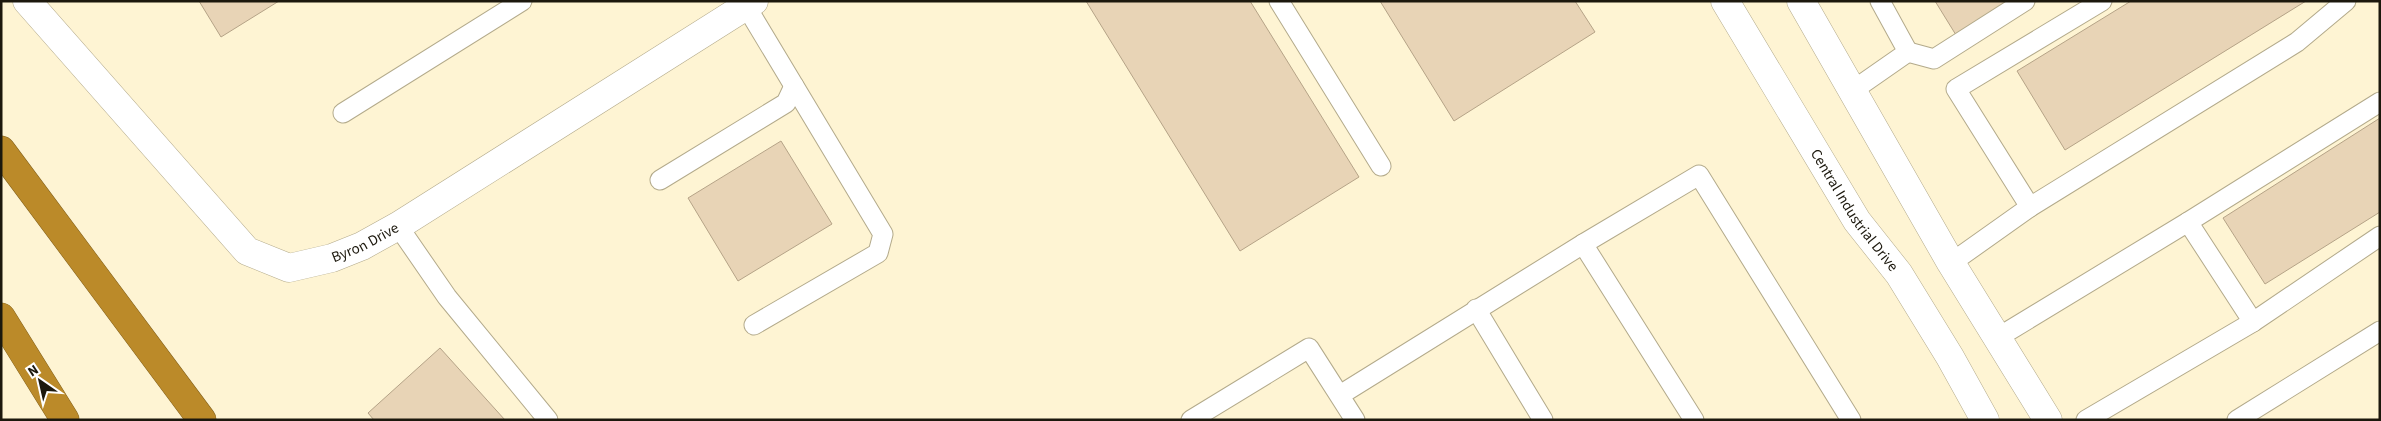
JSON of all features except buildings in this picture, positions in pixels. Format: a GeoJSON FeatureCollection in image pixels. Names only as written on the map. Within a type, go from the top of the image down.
{"type":"FeatureCollection","features":[{"type":"Feature","properties":{"kind":"highway"},"geometry":{"type":"LineString","coordinates":[[1,150],[202,420]]}},
{"type":"Feature","properties":{"kind":"highway"},"geometry":{"type":"LineString","coordinates":[[1,317],[65,420]]}},
{"type":"Feature","properties":{"kind":"street","name":"Byron Drive"},"geometry":{"type":"LineString","coordinates":[[27,1],[247,252],[289,268],[347,252],[398,226],[750,4]]}},
{"type":"Feature","properties":{"kind":"street","name":"Central Industrial Drive"},"geometry":{"type":"LineString","coordinates":[[1725,1],[1857,221],[1910,291],[1985,420]]}},
{"type":"Feature","properties":{"kind":"street"},"geometry":{"type":"LineString","coordinates":[[1801,1],[1951,263],[2048,420]]}},
{"type":"Feature","properties":{"kind":"lane"},"geometry":{"type":"LineString","coordinates":[[343,113],[522,1]]}},
{"type":"Feature","properties":{"kind":"lane"},"geometry":{"type":"LineString","coordinates":[[1278,1],[1381,166]]}},
{"type":"Feature","properties":{"kind":"lane"},"geometry":{"type":"LineString","coordinates":[[1880,1],[1908,52],[1934,59],[2025,1]]}},
{"type":"Feature","properties":{"kind":"lane"},"geometry":{"type":"LineString","coordinates":[[2030,207],[1956,89],[2102,1]]}},
{"type":"Feature","properties":{"kind":"lane"},"geometry":{"type":"LineString","coordinates":[[1951,263],[2030,207],[2297,42],[2346,1]]}},
{"type":"Feature","properties":{"kind":"lane"},"geometry":{"type":"LineString","coordinates":[[750,4],[794,86],[883,234],[878,253],[754,325]]}},
{"type":"Feature","properties":{"kind":"lane"},"geometry":{"type":"LineString","coordinates":[[1852,91],[1908,52]]}},
{"type":"Feature","properties":{"kind":"lane"},"geometry":{"type":"LineString","coordinates":[[660,180],[786,103],[794,86]]}},
{"type":"Feature","properties":{"kind":"lane"},"geometry":{"type":"LineString","coordinates":[[1997,338],[2380,102]]}},
{"type":"Feature","properties":{"kind":"lane"},"geometry":{"type":"LineString","coordinates":[[1340,395],[1476,309],[1699,175],[1851,420]]}},
{"type":"Feature","properties":{"kind":"lane"},"geometry":{"type":"LineString","coordinates":[[2188,222],[2253,322]]}},
{"type":"Feature","properties":{"kind":"lane"},"geometry":{"type":"LineString","coordinates":[[398,226],[448,297],[548,420]]}},
{"type":"Feature","properties":{"kind":"lane"},"geometry":{"type":"LineString","coordinates":[[2086,420],[2253,322],[2380,236]]}},
{"type":"Feature","properties":{"kind":"lane"},"geometry":{"type":"LineString","coordinates":[[1583,244],[1694,420]]}},
{"type":"Feature","properties":{"kind":"lane"},"geometry":{"type":"LineString","coordinates":[[1476,309],[1543,420]]}},
{"type":"Feature","properties":{"kind":"lane"},"geometry":{"type":"LineString","coordinates":[[2236,420],[2380,331]]}},
{"type":"Feature","properties":{"kind":"lane"},"geometry":{"type":"LineString","coordinates":[[1198,418],[1309,348],[1355,420]]}}]}
